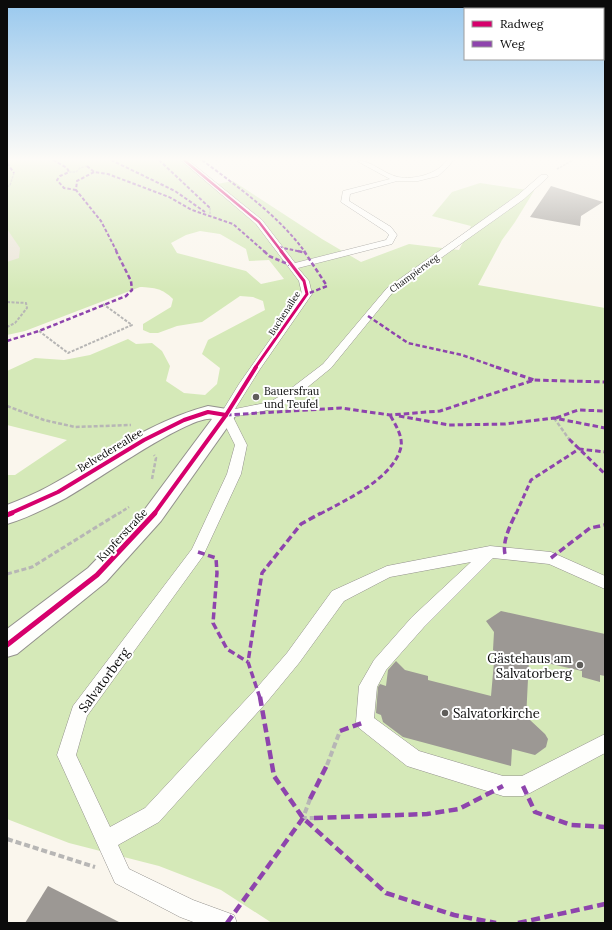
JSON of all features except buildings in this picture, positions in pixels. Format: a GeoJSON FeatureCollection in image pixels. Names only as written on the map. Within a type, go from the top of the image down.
{"type":"FeatureCollection","features":[{"type":"Feature","properties":{"kind":"street","name":"Belvedereallee"},"geometry":{"type":"LineString","coordinates":[[7,515],[58,492],[144,440],[184,420],[208,412],[226,415]]}},
{"type":"Feature","properties":{"kind":"street","name":"Kupferstraße"},"geometry":{"type":"LineString","coordinates":[[7,645],[97,575],[153,515],[226,415]]}},
{"type":"Feature","properties":{"kind":"lane","name":"Buchenallee"},"geometry":{"type":"LineString","coordinates":[[226,415],[234,398],[307,294],[304,281],[294,266],[259,222],[236,203]]}},
{"type":"Feature","properties":{"kind":"lane"},"geometry":{"type":"LineString","coordinates":[[294,266],[388,242],[393,235],[388,229],[346,203]]}},
{"type":"Feature","properties":{"kind":"lane","name":"Champierweg"},"geometry":{"type":"LineString","coordinates":[[226,415],[274,405],[289,396],[327,366],[390,290],[512,203]]}},
{"type":"Feature","properties":{"kind":"lane","name":"Salvatorberg"},"geometry":{"type":"LineString","coordinates":[[122,876],[66,755],[79,712],[198,552],[234,474],[241,445],[226,415]]}},
{"type":"Feature","properties":{"kind":"lane"},"geometry":{"type":"LineString","coordinates":[[105,841],[152,815],[260,697],[293,658],[338,596],[387,572],[490,552],[551,558],[605,583]]}},
{"type":"Feature","properties":{"kind":"lane"},"geometry":{"type":"LineString","coordinates":[[490,552],[475,569],[418,622],[380,666],[368,686],[365,722],[414,759],[503,786],[523,786],[605,743]]}},
{"type":"Feature","properties":{"kind":"lane"},"geometry":{"type":"LineString","coordinates":[[122,876],[188,909],[226,923]]}},
{"type":"Feature","properties":{"kind":"path"},"geometry":{"type":"LineString","coordinates":[[210,208],[210,215]]}},
{"type":"Feature","properties":{"kind":"path"},"geometry":{"type":"LineString","coordinates":[[7,302],[26,303],[27,308],[15,323],[7,327]]}},
{"type":"Feature","properties":{"kind":"path"},"geometry":{"type":"LineString","coordinates":[[39,331],[68,353],[132,325],[103,304]]}},
{"type":"Feature","properties":{"kind":"path"},"geometry":{"type":"LineString","coordinates":[[7,406],[44,420],[76,427],[133,425]]}},
{"type":"Feature","properties":{"kind":"path"},"geometry":{"type":"LineString","coordinates":[[554,418],[569,439]]}},
{"type":"Feature","properties":{"kind":"path"},"geometry":{"type":"LineString","coordinates":[[7,574],[32,568],[130,507]]}},
{"type":"Feature","properties":{"kind":"path"},"geometry":{"type":"LineString","coordinates":[[327,765],[340,731]]}},
{"type":"Feature","properties":{"kind":"path"},"geometry":{"type":"LineString","coordinates":[[310,799],[303,818],[314,818]]}},
{"type":"Feature","properties":{"kind":"path"},"geometry":{"type":"LineString","coordinates":[[7,839],[122,876]]}},
{"type":"Feature","properties":{"kind":"green space"},"geometry":{"type":"Polygon","coordinates":[[[7,203],[267,203],[361,262],[409,244],[459,250],[471,226],[432,216],[442,203],[526,203],[502,240],[478,285],[605,308],[605,923],[272,923],[221,890],[159,866],[69,843],[7,819],[7,475],[15,475],[67,440],[7,425],[7,371],[35,358],[64,360],[90,355],[128,339],[136,344],[152,343],[162,351],[170,366],[166,381],[184,393],[205,395],[217,384],[220,368],[202,354],[208,340],[265,310],[263,301],[253,297],[240,296],[202,322],[177,326],[158,333],[150,333],[143,330],[143,324],[171,307],[173,299],[158,289],[140,287],[25,331],[7,335],[7,203]],[[200,231],[186,235],[171,243],[177,253],[246,271],[261,284],[284,279],[269,260],[249,261],[246,249],[220,234],[200,231]]]}},
{"type":"Feature","properties":{"kind":"shaded area"},"geometry":{"type":"Polygon","coordinates":[[[7,229],[20,248],[19,258],[7,262],[7,229]]]}},
{"type":"Feature","properties":{"kind":"marked path"},"geometry":{"type":"LineString","coordinates":[[7,341],[39,331],[126,296],[132,290],[131,281],[101,221],[87,203]]}},
{"type":"Feature","properties":{"kind":"marked path"},"geometry":{"type":"LineString","coordinates":[[180,203],[192,210],[233,224],[269,256],[290,265]]}},
{"type":"Feature","properties":{"kind":"marked path"},"geometry":{"type":"LineString","coordinates":[[193,203],[205,212]]}},
{"type":"Feature","properties":{"kind":"marked path"},"geometry":{"type":"LineString","coordinates":[[205,203],[210,208]]}},
{"type":"Feature","properties":{"kind":"marked path"},"geometry":{"type":"LineString","coordinates":[[259,203],[286,229],[301,247],[327,286],[307,294]]}},
{"type":"Feature","properties":{"kind":"marked path"},"geometry":{"type":"LineString","coordinates":[[279,247],[306,253]]}},
{"type":"Feature","properties":{"kind":"marked path"},"geometry":{"type":"LineString","coordinates":[[368,316],[408,343],[462,355],[534,380]]}},
{"type":"Feature","properties":{"kind":"marked path"},"geometry":{"type":"LineString","coordinates":[[226,415],[341,408],[390,415],[440,411],[534,380],[605,382]]}},
{"type":"Feature","properties":{"kind":"marked path"},"geometry":{"type":"LineString","coordinates":[[556,418],[578,410],[605,411]]}},
{"type":"Feature","properties":{"kind":"marked path"},"geometry":{"type":"LineString","coordinates":[[390,415],[398,429],[401,446],[391,468],[358,493],[301,524],[262,573],[248,662],[260,697],[274,776],[303,818],[386,893],[454,915],[496,923]]}},
{"type":"Feature","properties":{"kind":"marked path"},"geometry":{"type":"LineString","coordinates":[[399,416],[449,425],[505,424],[554,418],[605,428]]}},
{"type":"Feature","properties":{"kind":"marked path"},"geometry":{"type":"LineString","coordinates":[[569,439],[605,474]]}},
{"type":"Feature","properties":{"kind":"marked path"},"geometry":{"type":"LineString","coordinates":[[505,554],[504,549],[511,524],[531,480],[579,449],[605,452]]}},
{"type":"Feature","properties":{"kind":"marked path"},"geometry":{"type":"LineString","coordinates":[[551,558],[590,528],[605,525]]}},
{"type":"Feature","properties":{"kind":"marked path"},"geometry":{"type":"LineString","coordinates":[[198,552],[216,558],[217,573],[213,623],[227,649],[248,662]]}},
{"type":"Feature","properties":{"kind":"marked path"},"geometry":{"type":"LineString","coordinates":[[340,731],[365,722]]}},
{"type":"Feature","properties":{"kind":"marked path"},"geometry":{"type":"LineString","coordinates":[[310,799],[327,765]]}},
{"type":"Feature","properties":{"kind":"marked path"},"geometry":{"type":"LineString","coordinates":[[314,818],[427,814],[459,809],[503,786]]}},
{"type":"Feature","properties":{"kind":"marked path"},"geometry":{"type":"LineString","coordinates":[[523,786],[535,812],[571,825],[605,827]]}},
{"type":"Feature","properties":{"kind":"marked path"},"geometry":{"type":"LineString","coordinates":[[227,923],[303,818]]}},
{"type":"Feature","properties":{"kind":"marked path"},"geometry":{"type":"LineString","coordinates":[[518,923],[605,904]]}},
{"type":"Feature","properties":{"kind":"cycle path"},"geometry":{"type":"LineString","coordinates":[[7,645],[97,575],[153,515],[226,415],[254,369],[307,294],[304,281],[259,222],[236,203]]}},
{"type":"Feature","properties":{"kind":"cycle path"},"geometry":{"type":"LineString","coordinates":[[7,515],[58,492],[144,440],[184,420],[208,412],[226,415]]}},
{"type":"Feature","properties":{"kind":"place","name":"Bauersfrau und Teufel"},"geometry":{"type":"Point","coordinates":[256,397]}},
{"type":"Feature","properties":{"kind":"place","name":"Gästehaus am Salvatorberg"},"geometry":{"type":"Point","coordinates":[580,665]}},
{"type":"Feature","properties":{"kind":"place","name":"Salvatorkirche"},"geometry":{"type":"Point","coordinates":[445,713]}}]}
